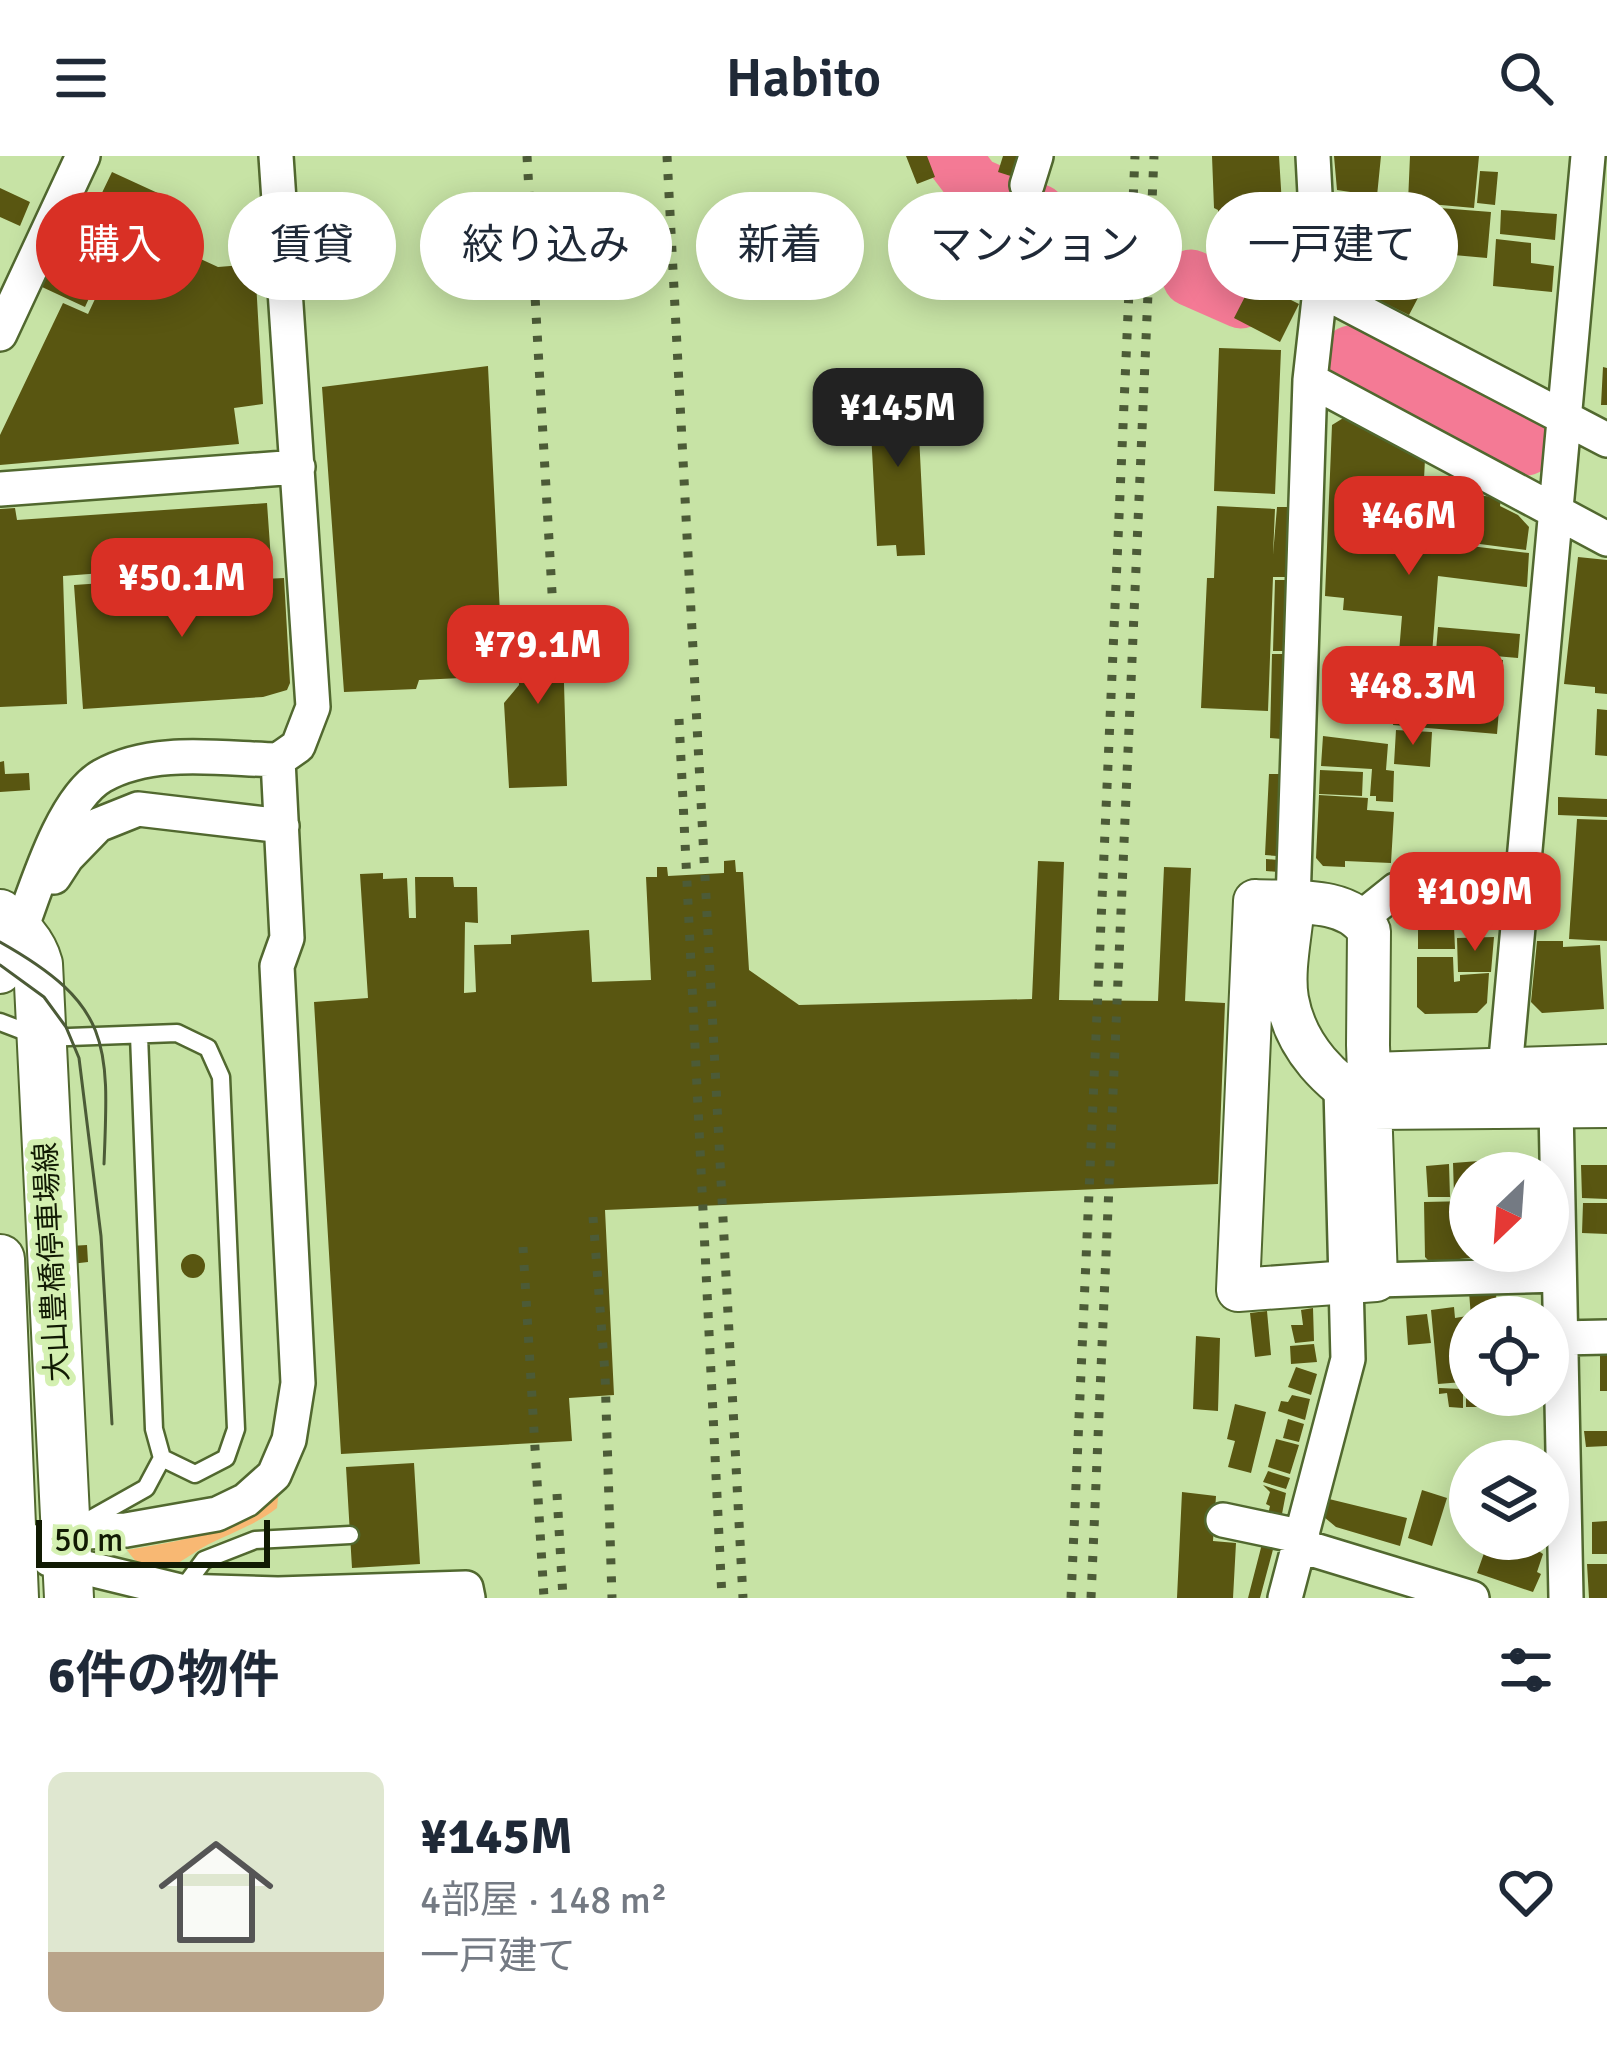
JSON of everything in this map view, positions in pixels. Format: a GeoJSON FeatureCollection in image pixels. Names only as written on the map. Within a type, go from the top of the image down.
{"type":"FeatureCollection","features":[{"type":"Feature","properties":{"kind":"main road","name":"大山豊橋停車場線"},"geometry":{"type":"LineString","coordinates":[[7,939],[34,950],[38,964],[21,1030],[67,1565]]}},
{"type":"Feature","properties":{"kind":"main road","name":"大山豊橋停車場線"},"geometry":{"type":"LineString","coordinates":[[0,1259],[6,1548],[14,1598]]}},
{"type":"Feature","properties":{"kind":"street"},"geometry":{"type":"LineString","coordinates":[[0,334],[82,156]]}},
{"type":"Feature","properties":{"kind":"street"},"geometry":{"type":"LineString","coordinates":[[7,939],[76,803],[101,776],[160,758],[278,760],[298,746],[313,707],[276,156]]}},
{"type":"Feature","properties":{"kind":"street"},"geometry":{"type":"LineString","coordinates":[[1313,156],[1315,192]]}},
{"type":"Feature","properties":{"kind":"street"},"geometry":{"type":"LineString","coordinates":[[1505,1070],[1588,156]]}},
{"type":"Feature","properties":{"kind":"street"},"geometry":{"type":"LineString","coordinates":[[1319,300],[1310,380],[1287,998],[1354,1075],[1556,1107],[1607,1106]]}},
{"type":"Feature","properties":{"kind":"street"},"geometry":{"type":"LineString","coordinates":[[1339,300],[1607,440]]}},
{"type":"Feature","properties":{"kind":"street"},"geometry":{"type":"LineString","coordinates":[[1310,380],[1607,539]]}},
{"type":"Feature","properties":{"kind":"street"},"geometry":{"type":"LineString","coordinates":[[0,489],[298,467]]}},
{"type":"Feature","properties":{"kind":"street"},"geometry":{"type":"LineString","coordinates":[[67,1565],[126,1530],[217,1514],[246,1500],[274,1475],[290,1440],[298,1383],[277,966],[287,938],[278,760]]}},
{"type":"Feature","properties":{"kind":"street"},"geometry":{"type":"LineString","coordinates":[[7,939],[67,857],[98,825],[118,814],[138,808],[282,826]]}},
{"type":"Feature","properties":{"kind":"street"},"geometry":{"type":"LineString","coordinates":[[1361,918],[1396,890],[1521,892]]}},
{"type":"Feature","properties":{"kind":"street"},"geometry":{"type":"LineString","coordinates":[[1285,1598],[1348,1359],[1360,1282],[1354,1075],[1369,931],[1346,908],[1255,901],[1238,1290],[1360,1282],[1559,1274]]}},
{"type":"Feature","properties":{"kind":"street"},"geometry":{"type":"LineString","coordinates":[[1354,1075],[1607,1066]]}},
{"type":"Feature","properties":{"kind":"street"},"geometry":{"type":"LineString","coordinates":[[1556,1107],[1559,1296]]}},
{"type":"Feature","properties":{"kind":"street"},"geometry":{"type":"LineString","coordinates":[[1569,1339],[1607,1337]]}},
{"type":"Feature","properties":{"kind":"street"},"geometry":{"type":"LineString","coordinates":[[1561,1416],[1566,1598]]}},
{"type":"Feature","properties":{"kind":"street"},"geometry":{"type":"LineString","coordinates":[[1223,1520],[1472,1598]]}},
{"type":"Feature","properties":{"kind":"street"},"geometry":{"type":"LineString","coordinates":[[6,1548],[180,1592],[466,1588],[468,1598]]}},
{"type":"Feature","properties":{"kind":"lane"},"geometry":{"type":"LineString","coordinates":[[21,1030],[177,1033],[208,1048],[221,1077],[236,1429],[226,1458],[195,1474],[162,1458]]}},
{"type":"Feature","properties":{"kind":"lane"},"geometry":{"type":"LineString","coordinates":[[67,1565],[146,1489],[162,1458],[154,1429],[139,1035]]}},
{"type":"Feature","properties":{"kind":"lane"},"geometry":{"type":"LineString","coordinates":[[180,1592],[204,1560],[255,1540],[350,1535]]}},
{"type":"Feature","properties":{"kind":"shaded area"},"geometry":{"type":"Polygon","coordinates":[[[279,1489],[277,1508],[269,1514],[168,1567],[148,1568],[127,1550],[227,1526],[279,1489]]]}},
{"type":"Feature","properties":{"kind":"building"},"geometry":{"type":"Polygon","coordinates":[[[906,156],[927,156],[935,177],[917,184],[906,156]]]}},
{"type":"Feature","properties":{"kind":"building"},"geometry":{"type":"Polygon","coordinates":[[[1003,156],[1024,156],[1017,178],[998,172],[1003,156]]]}},
{"type":"Feature","properties":{"kind":"building"},"geometry":{"type":"Polygon","coordinates":[[[1212,156],[1279,156],[1281,192],[1213,192],[1212,156]]]}},
{"type":"Feature","properties":{"kind":"building"},"geometry":{"type":"Polygon","coordinates":[[[1334,156],[1381,156],[1377,192],[1337,190],[1334,156]]]}},
{"type":"Feature","properties":{"kind":"building"},"geometry":{"type":"Polygon","coordinates":[[[1410,156],[1479,156],[1474,208],[1458,207],[1458,192],[1408,192],[1410,156]]]}},
{"type":"Feature","properties":{"kind":"building"},"geometry":{"type":"Polygon","coordinates":[[[1480,171],[1498,172],[1495,205],[1477,203],[1480,171]]]}},
{"type":"Feature","properties":{"kind":"building"},"geometry":{"type":"Polygon","coordinates":[[[112,172],[156,192],[102,192],[112,172]]]}},
{"type":"Feature","properties":{"kind":"building"},"geometry":{"type":"Polygon","coordinates":[[[0,188],[30,202],[20,226],[0,217],[0,188]]]}},
{"type":"Feature","properties":{"kind":"building"},"geometry":{"type":"Polygon","coordinates":[[[1458,209],[1491,212],[1487,258],[1458,255],[1458,209]]]}},
{"type":"Feature","properties":{"kind":"building"},"geometry":{"type":"Polygon","coordinates":[[[1501,210],[1557,214],[1555,240],[1500,234],[1501,210]]]}},
{"type":"Feature","properties":{"kind":"building"},"geometry":{"type":"Polygon","coordinates":[[[1496,239],[1531,243],[1531,263],[1554,266],[1552,292],[1493,286],[1496,239]]]}},
{"type":"Feature","properties":{"kind":"building"},"geometry":{"type":"Polygon","coordinates":[[[204,261],[228,266],[228,300],[257,300],[263,404],[234,408],[239,444],[0,465],[0,435],[63,303],[88,314],[95,300],[204,300],[204,261]]]}},
{"type":"Feature","properties":{"kind":"building"},"geometry":{"type":"Polygon","coordinates":[[[1243,300],[1299,304],[1280,342],[1234,318],[1243,300]]]}},
{"type":"Feature","properties":{"kind":"building"},"geometry":{"type":"Polygon","coordinates":[[[1378,300],[1417,300],[1409,315],[1378,300]]]}},
{"type":"Feature","properties":{"kind":"building"},"geometry":{"type":"Polygon","coordinates":[[[1219,348],[1281,350],[1275,494],[1214,491],[1219,348]]]}},
{"type":"Feature","properties":{"kind":"building"},"geometry":{"type":"Polygon","coordinates":[[[488,366],[503,676],[419,680],[416,689],[344,692],[322,387],[488,366]]]}},
{"type":"Feature","properties":{"kind":"building"},"geometry":{"type":"Polygon","coordinates":[[[1603,367],[1607,368],[1607,405],[1601,405],[1603,367]]]}},
{"type":"Feature","properties":{"kind":"building"},"geometry":{"type":"Polygon","coordinates":[[[924,390],[925,415],[918,415],[925,555],[897,556],[896,545],[877,546],[869,393],[924,390]]]}},
{"type":"Feature","properties":{"kind":"building"},"geometry":{"type":"Polygon","coordinates":[[[1345,417],[1425,459],[1421,540],[1529,553],[1527,587],[1438,576],[1432,654],[1503,660],[1497,734],[1393,725],[1402,616],[1343,610],[1344,598],[1325,596],[1332,425],[1345,417]]]}},
{"type":"Feature","properties":{"kind":"building"},"geometry":{"type":"Polygon","coordinates":[[[1477,495],[1501,498],[1500,506],[1529,527],[1526,550],[1472,543],[1477,495]]]}},
{"type":"Feature","properties":{"kind":"building"},"geometry":{"type":"Polygon","coordinates":[[[267,503],[271,560],[63,576],[67,704],[0,707],[0,509],[15,508],[17,520],[267,503]]]}},
{"type":"Feature","properties":{"kind":"building"},"geometry":{"type":"Polygon","coordinates":[[[1217,506],[1275,509],[1273,555],[1277,507],[1289,507],[1286,577],[1273,577],[1268,711],[1201,708],[1207,578],[1214,578],[1217,506]]]}},
{"type":"Feature","properties":{"kind":"building"},"geometry":{"type":"Polygon","coordinates":[[[1578,557],[1607,560],[1607,694],[1595,693],[1595,687],[1564,684],[1578,557]]]}},
{"type":"Feature","properties":{"kind":"building"},"geometry":{"type":"Polygon","coordinates":[[[263,572],[264,579],[284,578],[287,690],[263,697],[83,709],[74,585],[263,572]]]}},
{"type":"Feature","properties":{"kind":"building"},"geometry":{"type":"Polygon","coordinates":[[[1275,580],[1287,580],[1285,651],[1273,651],[1275,580]]]}},
{"type":"Feature","properties":{"kind":"building"},"geometry":{"type":"Polygon","coordinates":[[[562,615],[567,786],[509,788],[504,703],[519,685],[516,616],[562,615]]]}},
{"type":"Feature","properties":{"kind":"building"},"geometry":{"type":"Polygon","coordinates":[[[1438,627],[1520,634],[1518,658],[1436,651],[1438,627]]]}},
{"type":"Feature","properties":{"kind":"building"},"geometry":{"type":"Polygon","coordinates":[[[1272,654],[1284,654],[1282,739],[1270,738],[1272,654]]]}},
{"type":"Feature","properties":{"kind":"building"},"geometry":{"type":"Polygon","coordinates":[[[1597,709],[1607,710],[1607,756],[1595,755],[1597,709]]]}},
{"type":"Feature","properties":{"kind":"building"},"geometry":{"type":"Polygon","coordinates":[[[1396,730],[1432,732],[1430,767],[1394,764],[1396,730]]]}},
{"type":"Feature","properties":{"kind":"building"},"geometry":{"type":"Polygon","coordinates":[[[1323,736],[1388,744],[1386,770],[1394,771],[1393,802],[1370,796],[1372,769],[1321,766],[1323,736]]]}},
{"type":"Feature","properties":{"kind":"building"},"geometry":{"type":"Polygon","coordinates":[[[4,761],[5,774],[29,773],[30,790],[0,792],[0,762],[4,761]]]}},
{"type":"Feature","properties":{"kind":"building"},"geometry":{"type":"Polygon","coordinates":[[[1320,770],[1363,772],[1362,796],[1319,794],[1320,770]]]}},
{"type":"Feature","properties":{"kind":"building"},"geometry":{"type":"Polygon","coordinates":[[[1269,774],[1282,774],[1277,856],[1265,855],[1269,774]]]}},
{"type":"Feature","properties":{"kind":"building"},"geometry":{"type":"Polygon","coordinates":[[[1319,795],[1368,798],[1367,810],[1394,812],[1391,863],[1345,861],[1345,867],[1323,866],[1316,858],[1319,795]]]}},
{"type":"Feature","properties":{"kind":"building"},"geometry":{"type":"Polygon","coordinates":[[[1558,797],[1607,799],[1607,817],[1558,815],[1558,797]]]}},
{"type":"Feature","properties":{"kind":"building"},"geometry":{"type":"Polygon","coordinates":[[[1577,819],[1607,820],[1607,941],[1569,939],[1577,819]]]}},
{"type":"Feature","properties":{"kind":"building"},"geometry":{"type":"Polygon","coordinates":[[[1266,859],[1278,860],[1278,872],[1266,871],[1266,859]]]}},
{"type":"Feature","properties":{"kind":"building"},"geometry":{"type":"Polygon","coordinates":[[[735,860],[736,872],[743,872],[749,970],[799,1005],[1032,999],[1038,861],[1064,862],[1059,1000],[1158,1001],[1164,867],[1191,868],[1185,1001],[1225,1003],[1218,1184],[605,1210],[614,1395],[569,1398],[572,1441],[341,1454],[314,1002],[368,998],[360,874],[407,878],[409,918],[416,918],[415,877],[453,877],[454,887],[477,887],[478,923],[465,922],[464,993],[476,992],[474,945],[511,944],[511,935],[589,930],[592,982],[651,980],[646,877],[657,877],[657,867],[667,867],[668,876],[724,873],[724,861],[735,860]]]}},
{"type":"Feature","properties":{"kind":"building"},"geometry":{"type":"Polygon","coordinates":[[[1419,897],[1446,897],[1446,924],[1418,924],[1419,897]]]}},
{"type":"Feature","properties":{"kind":"building"},"geometry":{"type":"Polygon","coordinates":[[[1418,926],[1454,926],[1455,949],[1418,949],[1418,926]]]}},
{"type":"Feature","properties":{"kind":"building"},"geometry":{"type":"Polygon","coordinates":[[[1494,937],[1491,972],[1458,972],[1457,938],[1494,937]]]}},
{"type":"Feature","properties":{"kind":"building"},"geometry":{"type":"Polygon","coordinates":[[[1537,941],[1563,941],[1563,947],[1600,945],[1604,1009],[1542,1013],[1531,1002],[1537,941]]]}},
{"type":"Feature","properties":{"kind":"building"},"geometry":{"type":"Polygon","coordinates":[[[1417,957],[1453,957],[1454,982],[1460,981],[1460,975],[1489,973],[1487,1003],[1477,1013],[1425,1014],[1417,1007],[1417,957]]]}},
{"type":"Feature","properties":{"kind":"building"},"geometry":{"type":"Polygon","coordinates":[[[1449,1164],[1449,1197],[1428,1197],[1426,1166],[1449,1164]]]}},
{"type":"Feature","properties":{"kind":"building"},"geometry":{"type":"Polygon","coordinates":[[[1581,1165],[1607,1165],[1607,1199],[1582,1198],[1581,1165]]]}},
{"type":"Feature","properties":{"kind":"building"},"geometry":{"type":"Polygon","coordinates":[[[1449,1201],[1449,1260],[1430,1262],[1425,1257],[1424,1202],[1449,1201]]]}},
{"type":"Feature","properties":{"kind":"building"},"geometry":{"type":"Polygon","coordinates":[[[1583,1203],[1607,1203],[1607,1234],[1582,1233],[1583,1203]]]}},
{"type":"Feature","properties":{"kind":"building"},"geometry":{"type":"Polygon","coordinates":[[[87,1245],[88,1262],[71,1264],[70,1246],[87,1245]]]}},
{"type":"Feature","properties":{"kind":"building"},"geometry":{"type":"Polygon","coordinates":[[[193,1254],[202,1257],[202,1275],[193,1278],[184,1275],[181,1266],[184,1257],[193,1254]]]}},
{"type":"Feature","properties":{"kind":"building"},"geometry":{"type":"Polygon","coordinates":[[[1496,1291],[1496,1296],[1469,1296],[1469,1292],[1496,1291]]]}},
{"type":"Feature","properties":{"kind":"building"},"geometry":{"type":"Polygon","coordinates":[[[1313,1308],[1314,1341],[1295,1343],[1291,1325],[1303,1325],[1301,1310],[1313,1308]]]}},
{"type":"Feature","properties":{"kind":"building"},"geometry":{"type":"Polygon","coordinates":[[[1449,1308],[1449,1383],[1438,1384],[1431,1310],[1449,1308]]]}},
{"type":"Feature","properties":{"kind":"building"},"geometry":{"type":"Polygon","coordinates":[[[1267,1311],[1271,1355],[1255,1357],[1250,1313],[1267,1311]]]}},
{"type":"Feature","properties":{"kind":"building"},"geometry":{"type":"Polygon","coordinates":[[[1427,1314],[1431,1343],[1408,1345],[1406,1316],[1427,1314]]]}},
{"type":"Feature","properties":{"kind":"building"},"geometry":{"type":"Polygon","coordinates":[[[1196,1336],[1220,1338],[1218,1411],[1193,1409],[1196,1336]]]}},
{"type":"Feature","properties":{"kind":"building"},"geometry":{"type":"Polygon","coordinates":[[[1314,1344],[1317,1362],[1291,1364],[1290,1346],[1314,1344]]]}},
{"type":"Feature","properties":{"kind":"building"},"geometry":{"type":"Polygon","coordinates":[[[1600,1349],[1607,1349],[1607,1391],[1600,1391],[1600,1349]]]}},
{"type":"Feature","properties":{"kind":"building"},"geometry":{"type":"Polygon","coordinates":[[[1296,1367],[1317,1374],[1311,1395],[1288,1387],[1296,1367]]]}},
{"type":"Feature","properties":{"kind":"building"},"geometry":{"type":"Polygon","coordinates":[[[1292,1395],[1310,1399],[1305,1420],[1278,1411],[1281,1401],[1288,1402],[1292,1395]]]}},
{"type":"Feature","properties":{"kind":"building"},"geometry":{"type":"Polygon","coordinates":[[[1235,1404],[1266,1412],[1251,1473],[1228,1467],[1235,1441],[1227,1439],[1235,1404]]]}},
{"type":"Feature","properties":{"kind":"building"},"geometry":{"type":"Polygon","coordinates":[[[1288,1419],[1304,1424],[1299,1442],[1283,1438],[1288,1419]]]}},
{"type":"Feature","properties":{"kind":"building"},"geometry":{"type":"Polygon","coordinates":[[[1584,1431],[1607,1431],[1607,1446],[1586,1447],[1584,1431]]]}},
{"type":"Feature","properties":{"kind":"building"},"geometry":{"type":"Polygon","coordinates":[[[1276,1439],[1299,1445],[1290,1474],[1268,1467],[1276,1439]]]}},
{"type":"Feature","properties":{"kind":"building"},"geometry":{"type":"Polygon","coordinates":[[[414,1463],[420,1564],[352,1568],[346,1467],[414,1463]]]}},
{"type":"Feature","properties":{"kind":"building"},"geometry":{"type":"Polygon","coordinates":[[[1268,1471],[1290,1478],[1286,1489],[1263,1482],[1268,1471]]]}},
{"type":"Feature","properties":{"kind":"building"},"geometry":{"type":"Polygon","coordinates":[[[1263,1485],[1286,1493],[1282,1514],[1268,1515],[1270,1492],[1263,1485]]]}},
{"type":"Feature","properties":{"kind":"building"},"geometry":{"type":"Polygon","coordinates":[[[1422,1490],[1447,1498],[1432,1546],[1408,1538],[1422,1490]]]}},
{"type":"Feature","properties":{"kind":"building"},"geometry":{"type":"Polygon","coordinates":[[[1182,1492],[1216,1496],[1213,1541],[1236,1543],[1233,1598],[1177,1598],[1182,1492]]]}},
{"type":"Feature","properties":{"kind":"building"},"geometry":{"type":"Polygon","coordinates":[[[1329,1499],[1407,1518],[1400,1546],[1336,1527],[1324,1517],[1329,1499]]]}},
{"type":"Feature","properties":{"kind":"building"},"geometry":{"type":"Polygon","coordinates":[[[1607,1521],[1607,1554],[1592,1554],[1592,1522],[1607,1521]]]}},
{"type":"Feature","properties":{"kind":"building"},"geometry":{"type":"Polygon","coordinates":[[[1263,1540],[1275,1542],[1260,1598],[1248,1598],[1263,1540]]]}},
{"type":"Feature","properties":{"kind":"building"},"geometry":{"type":"Polygon","coordinates":[[[1482,1560],[1541,1560],[1533,1592],[1477,1573],[1482,1560]]]}},
{"type":"Feature","properties":{"kind":"building"},"geometry":{"type":"Polygon","coordinates":[[[1587,1564],[1607,1564],[1607,1598],[1589,1598],[1587,1564]]]}},
{"type":"Feature","properties":{"kind":"waterway"},"geometry":{"type":"LineString","coordinates":[[952,156],[974,185],[990,192]]}},
{"type":"Feature","properties":{"kind":"waterway"},"geometry":{"type":"LineString","coordinates":[[1191,278],[1206,285]]}},
{"type":"Feature","properties":{"kind":"waterway"},"geometry":{"type":"LineString","coordinates":[[1351,354],[1526,447]]}},
{"type":"Feature","properties":{"kind":"tram line"},"geometry":{"type":"LineString","coordinates":[[0,942],[64,986],[96,1032],[106,1088],[104,1164]]}},
{"type":"Feature","properties":{"kind":"tram line"},"geometry":{"type":"LineString","coordinates":[[0,965],[44,997],[66,1027],[79,1058],[101,1236],[112,1424]]}},
{"type":"Feature","properties":{"kind":"railway"},"geometry":{"type":"LineString","coordinates":[[527,156],[553,610]]}},
{"type":"Feature","properties":{"kind":"railway"},"geometry":{"type":"LineString","coordinates":[[667,156],[743,1598]]}},
{"type":"Feature","properties":{"kind":"railway"},"geometry":{"type":"LineString","coordinates":[[1071,1598],[1135,156]]}},
{"type":"Feature","properties":{"kind":"railway"},"geometry":{"type":"LineString","coordinates":[[1091,1598],[1154,156]]}},
{"type":"Feature","properties":{"kind":"railway"},"geometry":{"type":"LineString","coordinates":[[679,719],[722,1598]]}},
{"type":"Feature","properties":{"kind":"railway"},"geometry":{"type":"LineString","coordinates":[[593,1217],[605,1373],[612,1598]]}},
{"type":"Feature","properties":{"kind":"railway"},"geometry":{"type":"LineString","coordinates":[[523,1247],[544,1598]]}},
{"type":"Feature","properties":{"kind":"railway"},"geometry":{"type":"LineString","coordinates":[[557,1494],[563,1598]]}}]}
